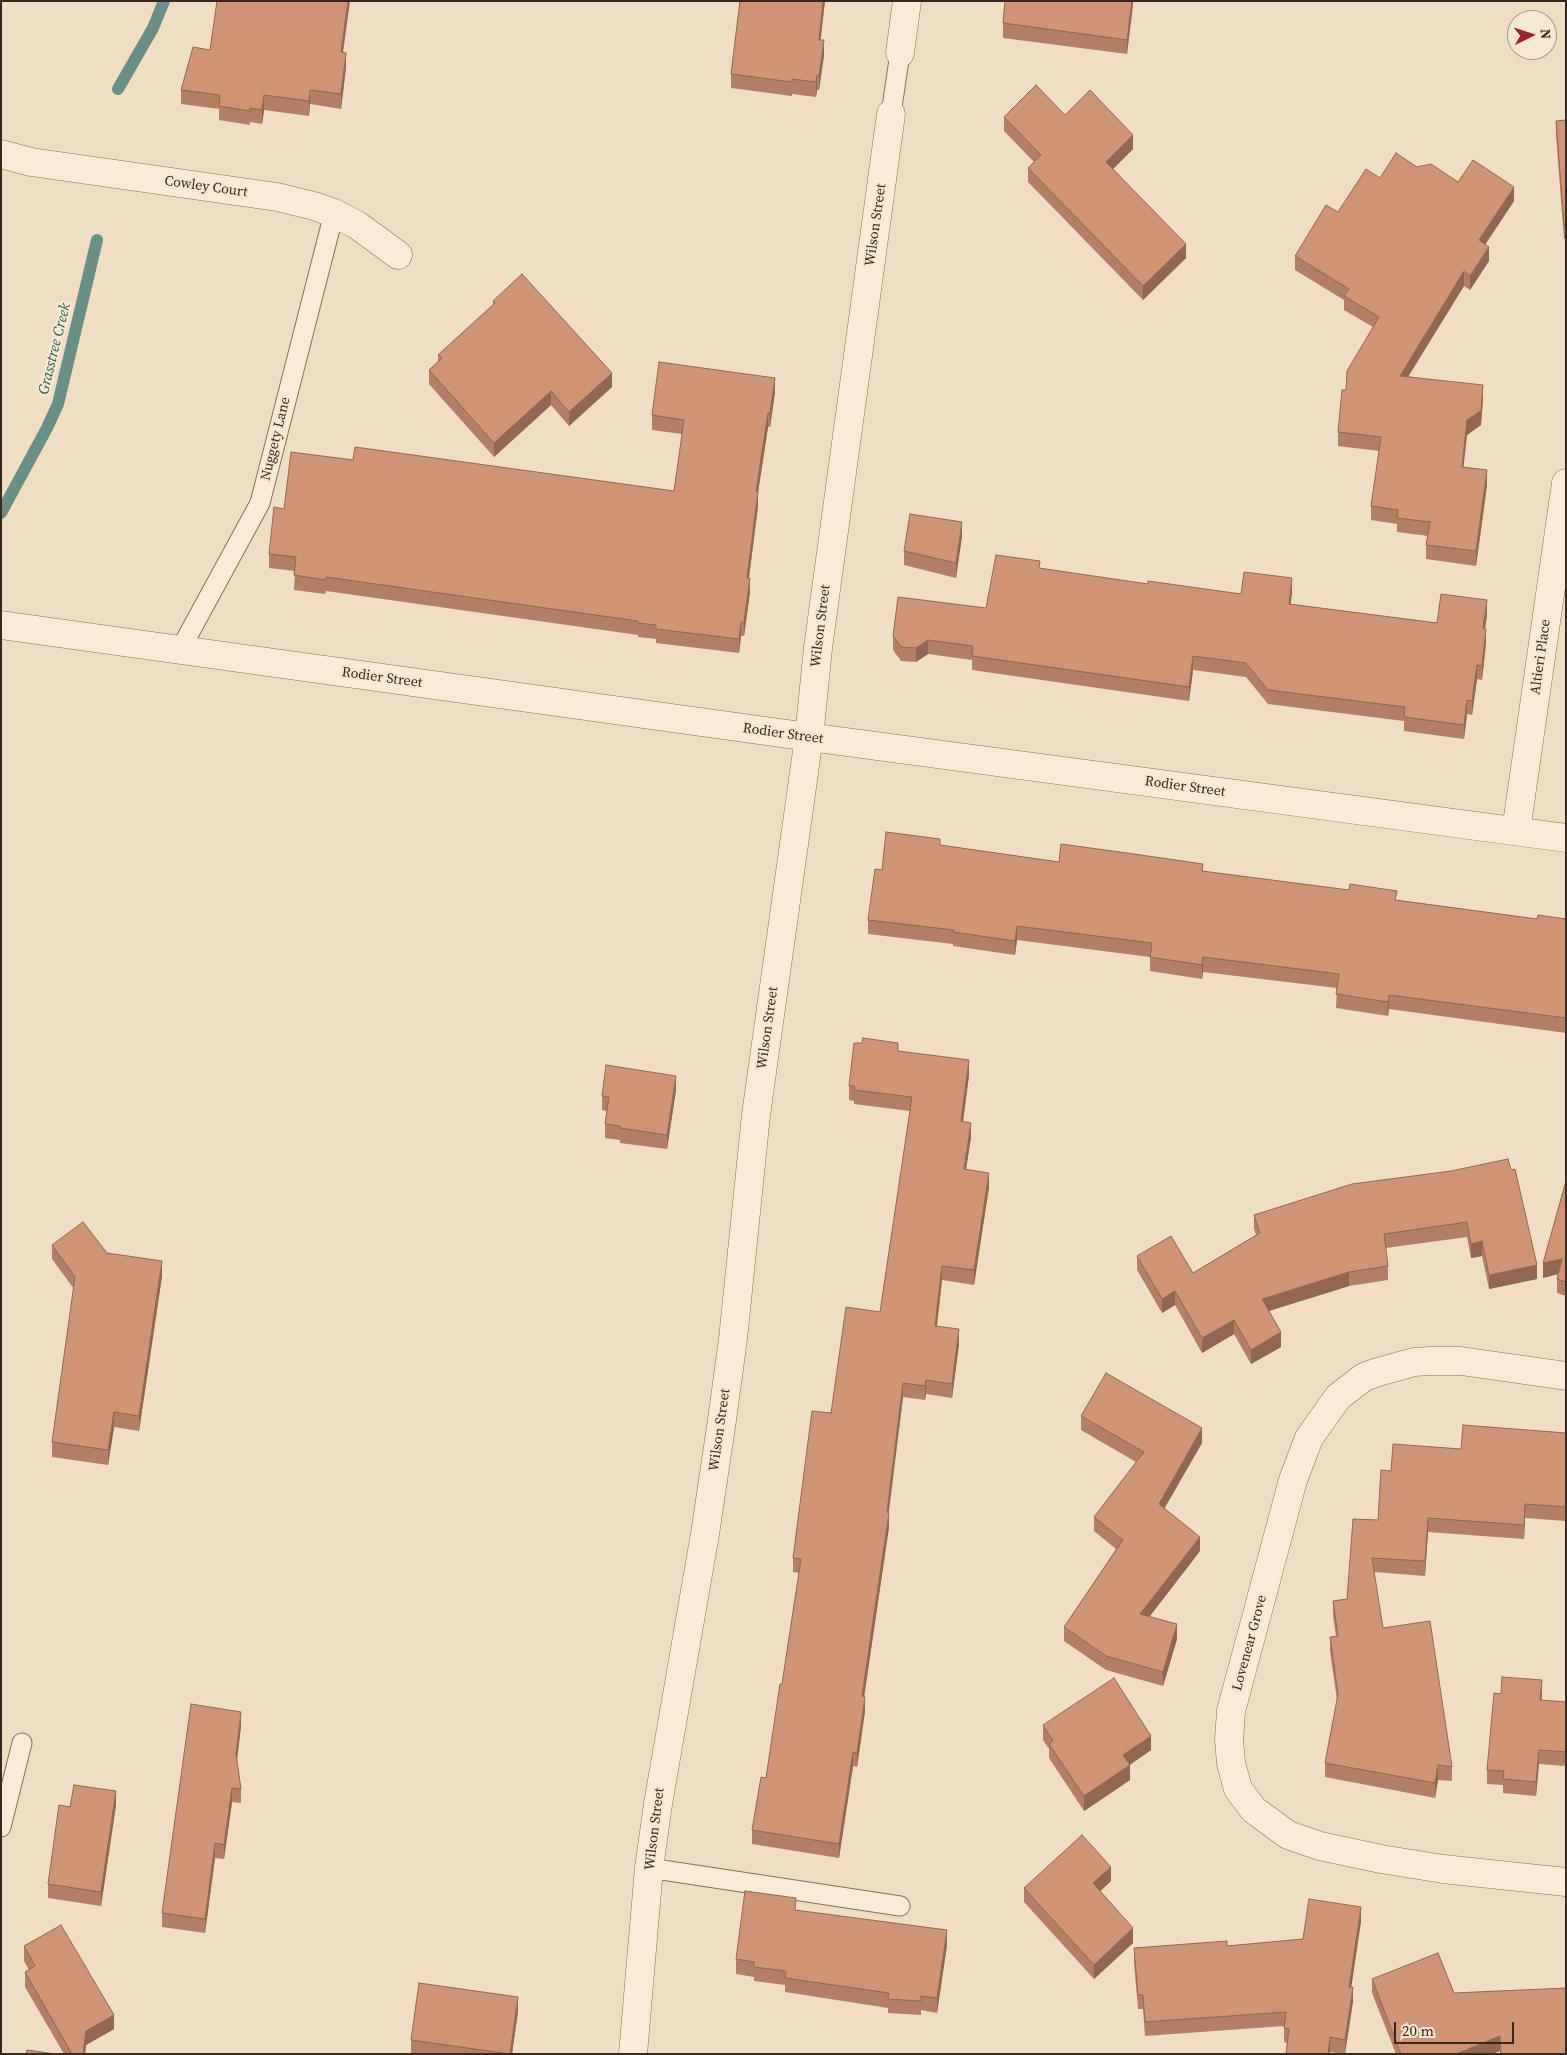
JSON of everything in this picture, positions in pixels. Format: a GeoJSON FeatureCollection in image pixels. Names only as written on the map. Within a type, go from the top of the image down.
{"type":"FeatureCollection","features":[{"type":"Feature","properties":{"kind":"street","name":"Wilson Street"},"geometry":{"type":"LineString","coordinates":[[900,53],[907,1]]}},
{"type":"Feature","properties":{"kind":"street","name":"Wilson Street"},"geometry":{"type":"LineString","coordinates":[[633,2054],[649,1868],[665,1752],[703,1544],[722,1420],[756,1115],[809,737],[818,648],[891,114]]}},
{"type":"Feature","properties":{"kind":"street","name":"Cowley Court"},"geometry":{"type":"LineString","coordinates":[[1,154],[31,162],[277,197],[314,206],[357,224],[398,255]]}},
{"type":"Feature","properties":{"kind":"street","name":"Altieri Place"},"geometry":{"type":"LineString","coordinates":[[1516,831],[1566,482]]}},
{"type":"Feature","properties":{"kind":"street","name":"Rodier Street"},"geometry":{"type":"LineString","coordinates":[[1,625],[809,737],[1566,838]]}},
{"type":"Feature","properties":{"kind":"street","name":"Lovenear Grove"},"geometry":{"type":"LineString","coordinates":[[1566,1376],[1461,1361],[1430,1361],[1408,1364],[1378,1372],[1364,1378],[1338,1397],[1309,1438],[1293,1480],[1231,1711],[1229,1745],[1231,1763],[1238,1789],[1254,1810],[1288,1835],[1320,1846],[1380,1859],[1452,1870],[1566,1882]]}},
{"type":"Feature","properties":{"kind":"lane","name":"Wilson Street"},"geometry":{"type":"LineString","coordinates":[[891,114],[900,53]]}},
{"type":"Feature","properties":{"kind":"lane","name":"Nuggety Lane"},"geometry":{"type":"LineString","coordinates":[[180,650],[260,503],[334,213]]}},
{"type":"Feature","properties":{"kind":"lane"},"geometry":{"type":"LineString","coordinates":[[1,1827],[22,1743]]}},
{"type":"Feature","properties":{"kind":"lane"},"geometry":{"type":"LineString","coordinates":[[649,1868],[900,1906]]}},
{"type":"Feature","properties":{"kind":"building"},"geometry":{"type":"Polygon","coordinates":[[[217,1],[348,1],[341,52],[346,53],[341,94],[310,90],[309,101],[264,95],[262,110],[250,108],[250,111],[219,106],[220,95],[181,90],[193,47],[210,50],[217,1]]]}},
{"type":"Feature","properties":{"kind":"building"},"geometry":{"type":"Polygon","coordinates":[[[740,1],[823,1],[819,40],[824,40],[819,76],[817,75],[816,82],[792,79],[792,82],[731,74],[740,1]]]}},
{"type":"Feature","properties":{"kind":"building"},"geometry":{"type":"Polygon","coordinates":[[[1005,1],[1132,1],[1127,40],[1003,23],[1005,1]]]}},
{"type":"Feature","properties":{"kind":"building"},"geometry":{"type":"Polygon","coordinates":[[[1036,85],[1065,115],[1090,90],[1133,135],[1106,162],[1186,244],[1143,286],[1028,168],[1041,155],[1004,117],[1036,85]]]}},
{"type":"Feature","properties":{"kind":"building"},"geometry":{"type":"Polygon","coordinates":[[[1566,120],[1566,225],[1564,225],[1556,121],[1566,120]]]}},
{"type":"Feature","properties":{"kind":"building"},"geometry":{"type":"Polygon","coordinates":[[[1396,153],[1417,167],[1431,164],[1458,182],[1473,160],[1514,187],[1479,240],[1489,247],[1470,276],[1464,271],[1400,376],[1483,385],[1481,411],[1467,420],[1462,467],[1487,470],[1476,551],[1426,545],[1430,522],[1397,518],[1398,510],[1371,506],[1381,437],[1338,432],[1342,390],[1346,390],[1347,371],[1379,317],[1344,296],[1349,289],[1295,256],[1326,205],[1338,212],[1366,169],[1380,178],[1396,153]]]}},
{"type":"Feature","properties":{"kind":"building"},"geometry":{"type":"Polygon","coordinates":[[[522,274],[612,373],[569,412],[551,391],[494,443],[429,370],[442,358],[438,355],[495,303],[493,301],[522,274]]]}},
{"type":"Feature","properties":{"kind":"building"},"geometry":{"type":"Polygon","coordinates":[[[659,362],[775,378],[756,491],[758,492],[747,578],[750,578],[744,622],[741,622],[739,639],[656,629],[656,625],[638,623],[638,621],[326,577],[325,580],[294,575],[296,557],[269,554],[274,507],[284,509],[291,452],[353,460],[355,447],[674,491],[684,420],[652,415],[659,362]]]}},
{"type":"Feature","properties":{"kind":"building"},"geometry":{"type":"Polygon","coordinates":[[[910,514],[962,522],[956,563],[904,551],[910,514]]]}},
{"type":"Feature","properties":{"kind":"building"},"geometry":{"type":"Polygon","coordinates":[[[996,555],[1040,561],[1039,568],[1148,584],[1148,581],[1241,594],[1244,572],[1292,578],[1289,604],[1437,623],[1441,594],[1487,600],[1483,628],[1486,629],[1482,666],[1477,665],[1472,701],[1467,700],[1464,725],[1404,717],[1405,707],[1268,690],[1246,663],[1193,656],[1189,687],[972,656],[973,646],[928,640],[916,648],[901,647],[893,636],[898,597],[986,608],[996,555]]]}},
{"type":"Feature","properties":{"kind":"building"},"geometry":{"type":"Polygon","coordinates":[[[886,832],[940,839],[940,845],[1059,862],[1061,844],[1203,864],[1202,871],[1349,890],[1350,884],[1397,891],[1395,900],[1537,919],[1538,915],[1566,919],[1566,1018],[1389,995],[1388,1002],[1336,994],[1339,974],[1203,957],[1202,965],[1150,957],[1152,943],[1017,926],[1015,941],[953,932],[954,930],[868,920],[875,869],[882,870],[886,832]]]}},
{"type":"Feature","properties":{"kind":"building"},"geometry":{"type":"Polygon","coordinates":[[[863,1038],[898,1043],[898,1051],[969,1060],[961,1121],[971,1123],[964,1169],[989,1173],[974,1270],[942,1266],[935,1326],[959,1329],[952,1384],[926,1380],[925,1386],[903,1383],[887,1512],[889,1513],[862,1696],[865,1697],[857,1753],[853,1752],[839,1844],[752,1830],[761,1777],[766,1778],[801,1559],[793,1558],[812,1411],[831,1413],[846,1307],[880,1312],[912,1097],[854,1090],[855,1086],[849,1086],[854,1043],[862,1043],[863,1038]]]}},
{"type":"Feature","properties":{"kind":"building"},"geometry":{"type":"Polygon","coordinates":[[[606,1065],[676,1076],[667,1135],[605,1124],[609,1097],[602,1096],[606,1065]]]}},
{"type":"Feature","properties":{"kind":"building"},"geometry":{"type":"Polygon","coordinates":[[[1508,1159],[1511,1170],[1515,1169],[1537,1265],[1489,1275],[1482,1241],[1471,1244],[1467,1222],[1384,1234],[1388,1266],[1349,1272],[1262,1299],[1281,1332],[1251,1350],[1234,1320],[1202,1338],[1175,1291],[1162,1299],[1137,1256],[1171,1236],[1193,1273],[1260,1233],[1254,1215],[1352,1184],[1451,1171],[1508,1159]]]}},
{"type":"Feature","properties":{"kind":"building"},"geometry":{"type":"Polygon","coordinates":[[[1566,1181],[1566,1282],[1557,1279],[1562,1259],[1543,1263],[1566,1181]]]}},
{"type":"Feature","properties":{"kind":"building"},"geometry":{"type":"Polygon","coordinates":[[[83,1222],[107,1253],[162,1261],[139,1416],[114,1412],[108,1450],[52,1442],[75,1277],[52,1245],[83,1222]]]}},
{"type":"Feature","properties":{"kind":"building"},"geometry":{"type":"Polygon","coordinates":[[[1106,1373],[1202,1428],[1159,1504],[1200,1537],[1140,1614],[1177,1624],[1163,1672],[1106,1656],[1064,1627],[1123,1540],[1094,1517],[1144,1452],[1081,1416],[1106,1373]]]}},
{"type":"Feature","properties":{"kind":"building"},"geometry":{"type":"Polygon","coordinates":[[[1463,1425],[1566,1433],[1566,1507],[1525,1504],[1524,1525],[1428,1518],[1425,1561],[1372,1558],[1383,1628],[1430,1621],[1452,1767],[1438,1765],[1435,1783],[1325,1763],[1338,1694],[1330,1637],[1338,1636],[1333,1601],[1347,1599],[1353,1519],[1378,1520],[1381,1470],[1391,1471],[1393,1444],[1461,1449],[1463,1425]]]}},
{"type":"Feature","properties":{"kind":"building"},"geometry":{"type":"Polygon","coordinates":[[[1502,1677],[1542,1680],[1540,1700],[1566,1702],[1566,1752],[1539,1750],[1536,1782],[1503,1779],[1504,1771],[1487,1770],[1494,1693],[1501,1694],[1502,1677]]]}},
{"type":"Feature","properties":{"kind":"building"},"geometry":{"type":"Polygon","coordinates":[[[1114,1678],[1151,1736],[1123,1755],[1130,1765],[1084,1796],[1049,1744],[1053,1741],[1043,1725],[1114,1678]]]}},
{"type":"Feature","properties":{"kind":"building"},"geometry":{"type":"Polygon","coordinates":[[[191,1704],[241,1712],[236,1754],[241,1789],[232,1788],[224,1845],[215,1843],[205,1919],[162,1913],[191,1704]]]}},
{"type":"Feature","properties":{"kind":"building"},"geometry":{"type":"Polygon","coordinates":[[[74,1785],[116,1791],[101,1892],[48,1884],[59,1805],[70,1807],[74,1785]]]}},
{"type":"Feature","properties":{"kind":"building"},"geometry":{"type":"Polygon","coordinates":[[[1082,1835],[1111,1867],[1093,1883],[1133,1928],[1094,1965],[1024,1888],[1082,1835]]]}},
{"type":"Feature","properties":{"kind":"building"},"geometry":{"type":"Polygon","coordinates":[[[745,1891],[796,1898],[795,1910],[947,1930],[937,1998],[921,1996],[921,2001],[888,1999],[889,1993],[785,1978],[786,1971],[754,1967],[754,1962],[736,1959],[745,1891]]]}},
{"type":"Feature","properties":{"kind":"building"},"geometry":{"type":"Polygon","coordinates":[[[1309,1899],[1361,1907],[1349,1988],[1353,1987],[1345,2040],[1330,2037],[1328,2054],[1286,2054],[1289,2029],[1284,2028],[1286,2012],[1145,2022],[1143,1995],[1138,1995],[1134,1948],[1227,1941],[1227,1946],[1303,1939],[1309,1899]]]}},
{"type":"Feature","properties":{"kind":"building"},"geometry":{"type":"Polygon","coordinates":[[[61,1925],[114,2015],[86,2031],[83,2054],[72,2054],[25,1972],[35,1966],[24,1946],[61,1925]]]}},
{"type":"Feature","properties":{"kind":"building"},"geometry":{"type":"Polygon","coordinates":[[[1438,1953],[1454,1993],[1566,1988],[1566,2054],[1501,2054],[1500,2036],[1456,2054],[1401,2054],[1372,1979],[1438,1953]]]}},
{"type":"Feature","properties":{"kind":"building"},"geometry":{"type":"Polygon","coordinates":[[[419,1983],[518,1997],[510,2054],[411,2040],[419,1983]]]}},
{"type":"Feature","properties":{"kind":"building"},"geometry":{"type":"Polygon","coordinates":[[[27,2050],[55,2054],[26,2054],[27,2050]]]}},
{"type":"Feature","properties":{"kind":"waterway","name":"Grasstree Creek"},"geometry":{"type":"LineString","coordinates":[[118,89],[153,28],[164,1]]}},
{"type":"Feature","properties":{"kind":"waterway","name":"Grasstree Creek"},"geometry":{"type":"LineString","coordinates":[[1,513],[58,404],[97,240]]}}]}
